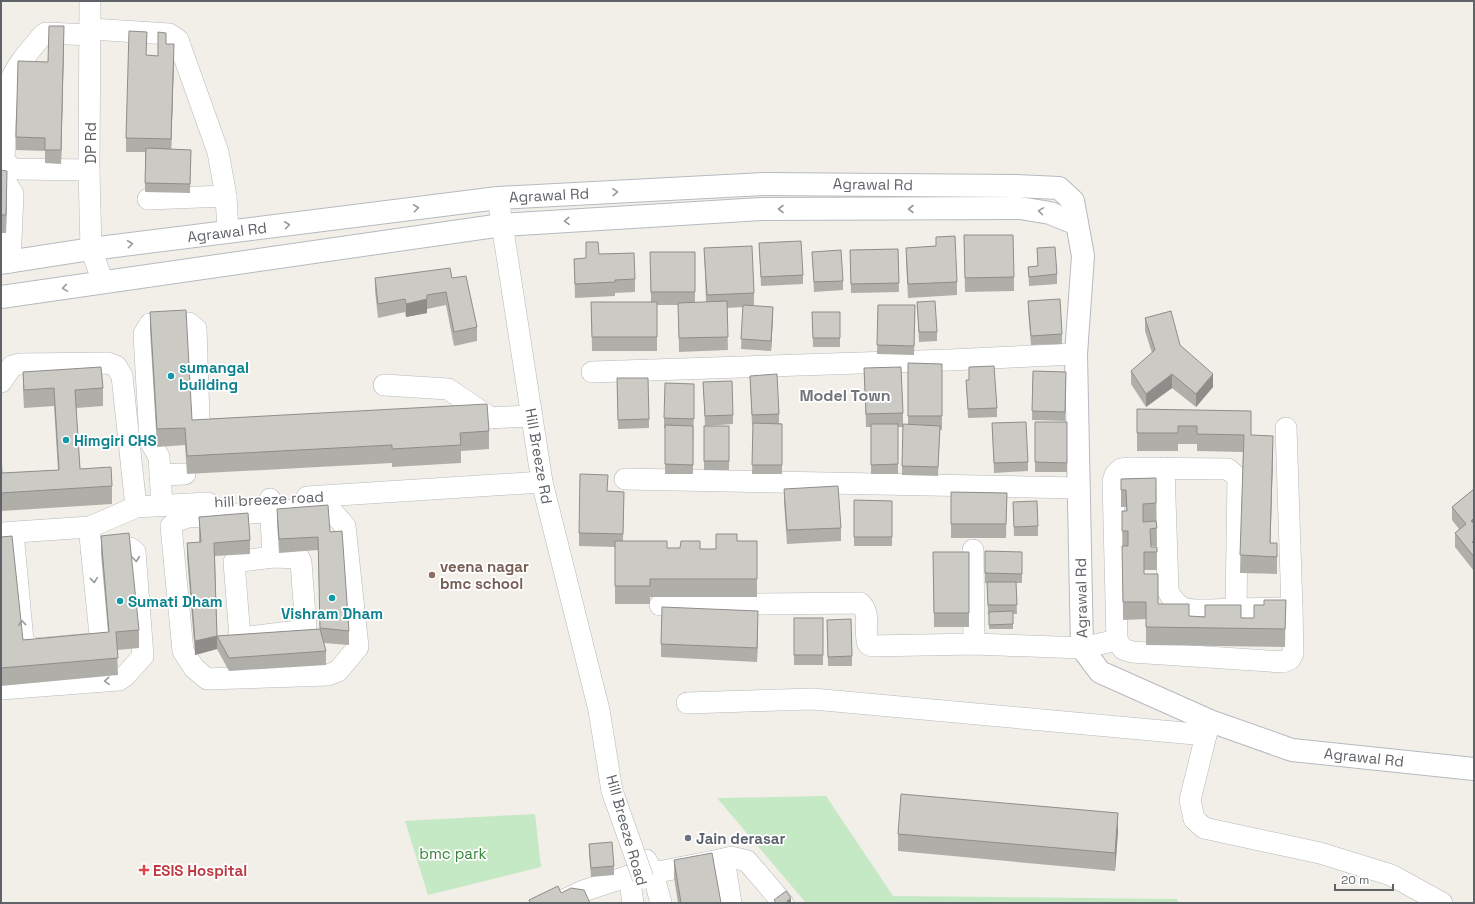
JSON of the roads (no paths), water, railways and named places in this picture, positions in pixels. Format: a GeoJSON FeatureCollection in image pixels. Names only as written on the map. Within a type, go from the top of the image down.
{"type":"FeatureCollection","features":[{"type":"Feature","properties":{"kind":"street","name":"DP Rd"},"geometry":{"type":"LineString","coordinates":[[90,1],[89,170],[91,249],[104,282]]}},
{"type":"Feature","properties":{"kind":"street"},"geometry":{"type":"LineString","coordinates":[[89,170],[14,169],[7,164],[4,159],[8,93],[10,80],[17,68],[46,33],[91,32],[169,34],[178,40],[218,152],[226,196],[228,232]]}},
{"type":"Feature","properties":{"kind":"street"},"geometry":{"type":"LineString","coordinates":[[1,182],[7,184],[13,194],[6,237],[5,262]]}},
{"type":"Feature","properties":{"kind":"street","name":"Agrawal Rd"},"geometry":{"type":"LineString","coordinates":[[5,262],[91,249],[498,198],[764,184],[1016,186],[1059,188],[1073,201],[1083,256],[1076,354],[1080,488],[1082,648],[1100,672],[1208,728],[1292,750],[1474,769]]}},
{"type":"Feature","properties":{"kind":"street"},"geometry":{"type":"LineString","coordinates":[[148,199],[226,196]]}},
{"type":"Feature","properties":{"kind":"street","name":"Hill Breeze Rd"},"geometry":{"type":"LineString","coordinates":[[498,198],[542,482],[599,710]]}},
{"type":"Feature","properties":{"kind":"street","name":"Agrawal Rd"},"geometry":{"type":"LineString","coordinates":[[1,298],[502,225],[761,209],[1004,208],[1020,208],[1050,213],[1077,224]]}},
{"type":"Feature","properties":{"kind":"street"},"geometry":{"type":"LineString","coordinates":[[162,505],[159,457],[150,441],[144,334],[150,324],[189,323],[193,325],[196,329],[197,336],[199,419],[202,426],[207,430],[238,428]]}},
{"type":"Feature","properties":{"kind":"street"},"geometry":{"type":"LineString","coordinates":[[592,372],[950,360],[1076,354]]}},
{"type":"Feature","properties":{"kind":"street"},"geometry":{"type":"LineString","coordinates":[[1,382],[12,366],[20,364],[108,363],[116,366],[122,376],[136,507]]}},
{"type":"Feature","properties":{"kind":"street"},"geometry":{"type":"LineString","coordinates":[[384,385],[448,389],[490,418]]}},
{"type":"Feature","properties":{"kind":"street"},"geometry":{"type":"LineString","coordinates":[[435,420],[532,416]]}},
{"type":"Feature","properties":{"kind":"street"},"geometry":{"type":"LineString","coordinates":[[1236,609],[1238,478],[1228,469],[1121,469],[1115,475],[1113,489],[1118,640],[1123,649],[1132,652],[1283,662],[1290,659],[1292,653],[1286,428]]}},
{"type":"Feature","properties":{"kind":"street"},"geometry":{"type":"LineString","coordinates":[[1164,468],[1168,591],[1173,600],[1181,607],[1192,609],[1292,608]]}},
{"type":"Feature","properties":{"kind":"street"},"geometry":{"type":"LineString","coordinates":[[160,474],[185,474]]}},
{"type":"Feature","properties":{"kind":"street"},"geometry":{"type":"LineString","coordinates":[[625,479],[1080,488]]}},
{"type":"Feature","properties":{"kind":"street","name":"hill breeze road"},"geometry":{"type":"LineString","coordinates":[[7,542],[90,527],[136,507],[162,505],[270,505],[542,482]]}},
{"type":"Feature","properties":{"kind":"street"},"geometry":{"type":"LineString","coordinates":[[270,505],[329,508],[345,526],[358,647],[338,671],[328,675],[207,679],[194,668],[183,651],[171,526],[177,521],[188,517],[270,505]]}},
{"type":"Feature","properties":{"kind":"street"},"geometry":{"type":"LineString","coordinates":[[270,505],[273,557]]}},
{"type":"Feature","properties":{"kind":"street"},"geometry":{"type":"LineString","coordinates":[[7,542],[24,641],[28,646],[34,649],[92,644],[97,641],[100,635],[90,527]]}},
{"type":"Feature","properties":{"kind":"street"},"geometry":{"type":"LineString","coordinates":[[1,689],[119,680],[143,656],[135,552],[130,548],[91,550]]}},
{"type":"Feature","properties":{"kind":"street"},"geometry":{"type":"LineString","coordinates":[[973,550],[974,644]]}},
{"type":"Feature","properties":{"kind":"street"},"geometry":{"type":"LineString","coordinates":[[273,557],[295,557],[299,558],[301,562],[306,630],[240,638],[234,562],[273,557]]}},
{"type":"Feature","properties":{"kind":"street"},"geometry":{"type":"LineString","coordinates":[[660,605],[860,603],[866,612],[866,639],[868,644],[872,646],[974,644],[1082,648],[1118,640]]}},
{"type":"Feature","properties":{"kind":"street"},"geometry":{"type":"LineString","coordinates":[[687,703],[813,699],[1208,728],[1190,800],[1194,819],[1204,828],[1320,853],[1391,874],[1442,903]]}},
{"type":"Feature","properties":{"kind":"street","name":"Hill Breeze Road"},"geometry":{"type":"LineString","coordinates":[[599,710],[612,791],[642,876],[647,903]]}},
{"type":"Feature","properties":{"kind":"street"},"geometry":{"type":"LineString","coordinates":[[620,777],[623,798],[638,844],[642,876],[633,903]]}},
{"type":"Feature","properties":{"kind":"street"},"geometry":{"type":"LineString","coordinates":[[558,903],[583,891],[642,876],[731,857],[747,861],[783,903]]}},
{"type":"Feature","properties":{"kind":"street"},"geometry":{"type":"LineString","coordinates":[[724,859],[731,903]]}},
{"type":"Feature","properties":{"kind":"street"},"geometry":{"type":"LineString","coordinates":[[642,876],[661,903]]}},
{"type":"Feature","properties":{"kind":"place","name":"sumangal building"},"geometry":{"type":"Point","coordinates":[171,376]}},
{"type":"Feature","properties":{"kind":"place","name":"Himgiri CHS"},"geometry":{"type":"Point","coordinates":[66,440]}},
{"type":"Feature","properties":{"kind":"place","name":"veena nagar bmc school"},"geometry":{"type":"Point","coordinates":[432,575]}},
{"type":"Feature","properties":{"kind":"place","name":"Vishram Dham"},"geometry":{"type":"Point","coordinates":[332,598]}},
{"type":"Feature","properties":{"kind":"place","name":"Sumati Dham"},"geometry":{"type":"Point","coordinates":[120,601]}},
{"type":"Feature","properties":{"kind":"place","name":"Jain derasar"},"geometry":{"type":"Point","coordinates":[688,838]}},
{"type":"Feature","properties":{"kind":"place","name":"ESIS Hospital"},"geometry":{"type":"Point","coordinates":[144,870]}},
{"type":"Feature","properties":{"kind":"district","name":"Model Town"},"geometry":{"type":"Point","coordinates":[845,395]}},
{"type":"Feature","properties":{"kind":"park label","name":"bmc park"},"geometry":{"type":"Point","coordinates":[453,853]}}]}
